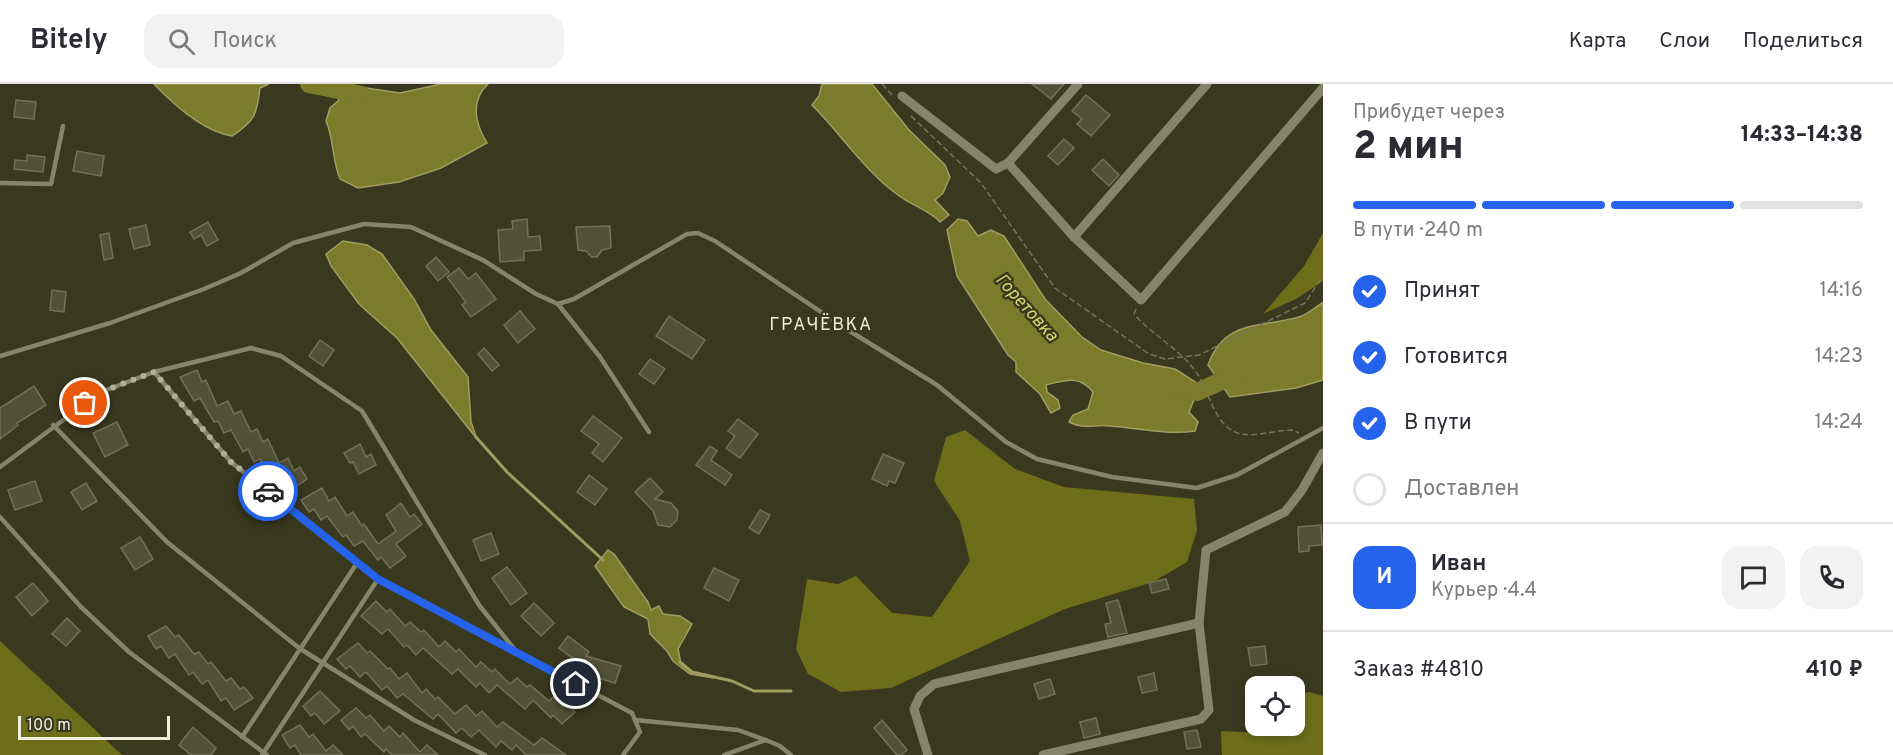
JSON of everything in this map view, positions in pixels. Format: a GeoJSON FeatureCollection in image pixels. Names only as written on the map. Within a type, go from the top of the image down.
{"type":"FeatureCollection","features":[{"type":"Feature","properties":{"kind":"street"},"geometry":{"type":"LineString","coordinates":[[902,96],[996,169],[1008,164],[1078,84]]}},
{"type":"Feature","properties":{"kind":"street"},"geometry":{"type":"LineString","coordinates":[[1074,237],[1207,84]]}},
{"type":"Feature","properties":{"kind":"street"},"geometry":{"type":"LineString","coordinates":[[1008,164],[1074,237],[1141,300],[1323,88]]}},
{"type":"Feature","properties":{"kind":"street"},"geometry":{"type":"LineString","coordinates":[[1043,755],[1201,719],[1209,710],[1199,622],[1206,550],[1285,512],[1302,490],[1323,453]]}},
{"type":"Feature","properties":{"kind":"street"},"geometry":{"type":"LineString","coordinates":[[928,755],[914,709],[920,696],[934,684],[1199,622]]}},
{"type":"Feature","properties":{"kind":"lane"},"geometry":{"type":"LineString","coordinates":[[0,183],[51,184],[63,126]]}},
{"type":"Feature","properties":{"kind":"lane"},"geometry":{"type":"LineString","coordinates":[[0,356],[142,312],[241,273],[293,243],[364,224],[411,226],[483,260],[536,294],[558,304],[600,357],[649,432]]}},
{"type":"Feature","properties":{"kind":"lane"},"geometry":{"type":"LineString","coordinates":[[558,304],[574,299],[687,234],[698,233],[715,241],[848,330],[937,385],[1006,442],[1037,459],[1112,477],[1197,488],[1237,475],[1323,428]]}},
{"type":"Feature","properties":{"kind":"lane"},"geometry":{"type":"LineString","coordinates":[[0,466],[101,392],[154,372],[251,348],[281,356],[362,411],[479,605],[519,655]]}},
{"type":"Feature","properties":{"kind":"lane"},"geometry":{"type":"LineString","coordinates":[[154,372],[231,462],[378,579],[632,713],[640,732],[623,755]]}},
{"type":"Feature","properties":{"kind":"lane"},"geometry":{"type":"LineString","coordinates":[[53,425],[167,542],[299,648],[320,664],[414,720],[485,755]]}},
{"type":"Feature","properties":{"kind":"lane"},"geometry":{"type":"LineString","coordinates":[[0,517],[81,607],[129,652],[264,754],[320,664],[378,579]]}},
{"type":"Feature","properties":{"kind":"lane"},"geometry":{"type":"LineString","coordinates":[[242,737],[357,563]]}},
{"type":"Feature","properties":{"kind":"lane"},"geometry":{"type":"LineString","coordinates":[[635,720],[738,730],[780,746],[791,755]]}},
{"type":"Feature","properties":{"kind":"lane"},"geometry":{"type":"LineString","coordinates":[[724,755],[766,740]]}},
{"type":"Feature","properties":{"kind":"path"},"geometry":{"type":"LineString","coordinates":[[1141,300],[1134,314],[1198,374],[1222,422],[1241,434],[1292,429],[1305,436]]}},
{"type":"Feature","properties":{"kind":"shaded area"},"geometry":{"type":"Polygon","coordinates":[[[1323,233],[1323,281],[1296,299],[1263,314],[1304,266],[1323,233]]]}},
{"type":"Feature","properties":{"kind":"shaded area"},"geometry":{"type":"Polygon","coordinates":[[[965,430],[1015,469],[1064,487],[1194,499],[1197,530],[1187,562],[1153,582],[1065,609],[891,688],[841,692],[808,674],[796,649],[807,579],[838,584],[856,576],[892,613],[932,617],[970,561],[960,521],[934,481],[946,437],[965,430]]]}},
{"type":"Feature","properties":{"kind":"shaded area"},"geometry":{"type":"Polygon","coordinates":[[[0,641],[122,755],[0,755],[0,641]]]}},
{"type":"Feature","properties":{"kind":"shaded area"},"geometry":{"type":"Polygon","coordinates":[[[1305,693],[1323,696],[1323,755],[1222,755],[1221,731],[1245,732],[1245,736],[1305,736],[1305,693]]]}},
{"type":"Feature","properties":{"kind":"water"},"geometry":{"type":"Polygon","coordinates":[[[154,84],[269,84],[260,88],[254,116],[246,126],[232,136],[199,123],[154,84]]]}},
{"type":"Feature","properties":{"kind":"water"},"geometry":{"type":"Polygon","coordinates":[[[339,84],[400,93],[441,84],[488,84],[479,98],[476,112],[487,143],[441,168],[399,182],[358,188],[340,179],[326,121],[330,108],[339,100],[339,84]]]}},
{"type":"Feature","properties":{"kind":"water"},"geometry":{"type":"Polygon","coordinates":[[[822,84],[872,84],[909,130],[945,165],[950,177],[943,193],[935,200],[949,215],[940,222],[898,195],[863,163],[812,105],[819,96],[822,84]]]}},
{"type":"Feature","properties":{"kind":"water"},"geometry":{"type":"Polygon","coordinates":[[[958,219],[967,221],[978,236],[991,230],[1004,236],[1045,299],[1082,337],[1101,350],[1143,363],[1175,369],[1200,385],[1189,412],[1198,422],[1195,431],[1163,432],[1110,426],[1084,426],[1069,422],[1073,415],[1088,409],[1093,392],[1083,383],[1072,380],[1046,385],[1047,392],[1058,400],[1060,408],[1051,413],[1040,394],[1016,372],[1016,362],[1008,355],[957,276],[947,230],[958,219]]]}},
{"type":"Feature","properties":{"kind":"water"},"geometry":{"type":"Polygon","coordinates":[[[343,241],[367,245],[382,254],[414,299],[431,330],[468,377],[471,422],[477,439],[397,338],[359,304],[331,266],[326,254],[343,241]]]}},
{"type":"Feature","properties":{"kind":"water"},"geometry":{"type":"Polygon","coordinates":[[[1323,302],[1323,380],[1296,388],[1230,397],[1208,365],[1215,350],[1224,340],[1234,332],[1245,328],[1302,316],[1323,302]]]}},
{"type":"Feature","properties":{"kind":"water"},"geometry":{"type":"Polygon","coordinates":[[[608,550],[614,554],[648,602],[651,610],[659,606],[663,614],[680,616],[692,624],[678,649],[681,664],[692,672],[714,678],[690,674],[673,661],[667,651],[650,634],[648,619],[624,607],[595,566],[608,550]]]}},
{"type":"Feature","properties":{"kind":"building"},"geometry":{"type":"Polygon","coordinates":[[[1032,84],[1064,84],[1051,99],[1032,84]]]}},
{"type":"Feature","properties":{"kind":"building"},"geometry":{"type":"Polygon","coordinates":[[[1086,95],[1110,115],[1091,136],[1077,124],[1082,119],[1072,111],[1086,95]]]}},
{"type":"Feature","properties":{"kind":"building"},"geometry":{"type":"Polygon","coordinates":[[[16,100],[36,102],[34,119],[14,117],[16,100]]]}},
{"type":"Feature","properties":{"kind":"building"},"geometry":{"type":"Polygon","coordinates":[[[1064,139],[1074,148],[1058,165],[1048,156],[1064,139]]]}},
{"type":"Feature","properties":{"kind":"building"},"geometry":{"type":"Polygon","coordinates":[[[77,151],[104,156],[101,176],[73,171],[77,151]]]}},
{"type":"Feature","properties":{"kind":"building"},"geometry":{"type":"Polygon","coordinates":[[[27,155],[45,157],[43,172],[14,169],[15,160],[27,161],[27,155]]]}},
{"type":"Feature","properties":{"kind":"building"},"geometry":{"type":"Polygon","coordinates":[[[1103,159],[1119,175],[1109,186],[1092,170],[1103,159]]]}},
{"type":"Feature","properties":{"kind":"building"},"geometry":{"type":"Polygon","coordinates":[[[527,219],[528,237],[540,236],[541,250],[524,251],[524,260],[500,262],[498,230],[513,229],[512,221],[527,219]]]}},
{"type":"Feature","properties":{"kind":"building"},"geometry":{"type":"Polygon","coordinates":[[[208,222],[218,240],[207,246],[201,235],[194,239],[190,232],[208,222]]]}},
{"type":"Feature","properties":{"kind":"building"},"geometry":{"type":"Polygon","coordinates":[[[146,225],[150,245],[134,249],[129,229],[146,225]]]}},
{"type":"Feature","properties":{"kind":"building"},"geometry":{"type":"Polygon","coordinates":[[[610,226],[611,248],[602,250],[597,257],[592,257],[586,251],[578,250],[576,227],[610,226]]]}},
{"type":"Feature","properties":{"kind":"building"},"geometry":{"type":"Polygon","coordinates":[[[109,233],[113,258],[104,260],[100,235],[109,233]]]}},
{"type":"Feature","properties":{"kind":"building"},"geometry":{"type":"Polygon","coordinates":[[[436,257],[449,272],[438,281],[426,266],[436,257]]]}},
{"type":"Feature","properties":{"kind":"building"},"geometry":{"type":"Polygon","coordinates":[[[459,268],[468,279],[476,273],[496,299],[471,317],[462,305],[466,302],[447,277],[459,268]]]}},
{"type":"Feature","properties":{"kind":"building"},"geometry":{"type":"Polygon","coordinates":[[[52,290],[66,292],[64,312],[50,310],[52,290]]]}},
{"type":"Feature","properties":{"kind":"building"},"geometry":{"type":"Polygon","coordinates":[[[520,311],[535,329],[518,343],[504,325],[520,311]]]}},
{"type":"Feature","properties":{"kind":"building"},"geometry":{"type":"Polygon","coordinates":[[[669,316],[705,340],[692,359],[656,336],[669,316]]]}},
{"type":"Feature","properties":{"kind":"building"},"geometry":{"type":"Polygon","coordinates":[[[320,340],[334,350],[323,366],[309,356],[320,340]]]}},
{"type":"Feature","properties":{"kind":"building"},"geometry":{"type":"Polygon","coordinates":[[[484,348],[499,365],[492,371],[478,354],[484,348]]]}},
{"type":"Feature","properties":{"kind":"building"},"geometry":{"type":"Polygon","coordinates":[[[650,359],[665,369],[654,384],[639,374],[650,359]]]}},
{"type":"Feature","properties":{"kind":"building"},"geometry":{"type":"Polygon","coordinates":[[[197,370],[202,382],[206,380],[217,406],[228,401],[234,414],[241,411],[251,432],[257,429],[263,442],[268,439],[279,463],[288,458],[294,471],[300,467],[307,479],[288,492],[279,479],[275,482],[260,459],[254,462],[248,449],[243,452],[231,430],[224,433],[218,421],[214,422],[200,398],[194,401],[180,377],[197,370]]]}},
{"type":"Feature","properties":{"kind":"building"},"geometry":{"type":"Polygon","coordinates":[[[34,386],[46,405],[17,423],[18,425],[0,439],[0,408],[34,386]]]}},
{"type":"Feature","properties":{"kind":"building"},"geometry":{"type":"Polygon","coordinates":[[[593,416],[622,438],[603,462],[592,453],[599,444],[581,431],[593,416]]]}},
{"type":"Feature","properties":{"kind":"building"},"geometry":{"type":"Polygon","coordinates":[[[738,419],[758,434],[740,458],[726,448],[735,436],[728,431],[738,419]]]}},
{"type":"Feature","properties":{"kind":"building"},"geometry":{"type":"Polygon","coordinates":[[[117,422],[128,445],[105,457],[93,433],[117,422]]]}},
{"type":"Feature","properties":{"kind":"building"},"geometry":{"type":"Polygon","coordinates":[[[360,444],[366,457],[371,454],[376,465],[359,474],[353,462],[350,463],[344,453],[360,444]]]}},
{"type":"Feature","properties":{"kind":"building"},"geometry":{"type":"Polygon","coordinates":[[[710,446],[717,451],[711,460],[732,475],[725,485],[696,465],[710,446]]]}},
{"type":"Feature","properties":{"kind":"building"},"geometry":{"type":"Polygon","coordinates":[[[883,454],[904,463],[895,483],[889,481],[887,486],[872,479],[883,454]]]}},
{"type":"Feature","properties":{"kind":"building"},"geometry":{"type":"Polygon","coordinates":[[[589,475],[607,489],[595,505],[577,492],[589,475]]]}},
{"type":"Feature","properties":{"kind":"building"},"geometry":{"type":"Polygon","coordinates":[[[650,478],[663,492],[655,499],[671,503],[678,511],[677,520],[670,527],[658,525],[653,511],[635,492],[650,478]]]}},
{"type":"Feature","properties":{"kind":"building"},"geometry":{"type":"Polygon","coordinates":[[[35,481],[42,501],[15,510],[8,490],[35,481]]]}},
{"type":"Feature","properties":{"kind":"building"},"geometry":{"type":"Polygon","coordinates":[[[86,483],[97,501],[82,510],[71,492],[86,483]]]}},
{"type":"Feature","properties":{"kind":"building"},"geometry":{"type":"Polygon","coordinates":[[[322,488],[329,501],[335,497],[347,516],[353,512],[378,544],[396,531],[386,515],[401,503],[410,517],[414,514],[422,524],[396,544],[406,556],[390,568],[381,557],[378,560],[363,541],[354,546],[346,535],[343,537],[327,516],[321,520],[314,509],[309,512],[301,500],[322,488]]]}},
{"type":"Feature","properties":{"kind":"building"},"geometry":{"type":"Polygon","coordinates":[[[760,510],[770,515],[759,534],[749,528],[760,510]]]}},
{"type":"Feature","properties":{"kind":"building"},"geometry":{"type":"Polygon","coordinates":[[[1321,525],[1322,545],[1309,546],[1309,551],[1299,552],[1298,527],[1321,525]]]}},
{"type":"Feature","properties":{"kind":"building"},"geometry":{"type":"Polygon","coordinates":[[[491,533],[499,554],[481,561],[473,540],[491,533]]]}},
{"type":"Feature","properties":{"kind":"building"},"geometry":{"type":"Polygon","coordinates":[[[140,537],[153,559],[135,570],[121,548],[140,537]]]}},
{"type":"Feature","properties":{"kind":"building"},"geometry":{"type":"Polygon","coordinates":[[[507,567],[527,593],[511,605],[492,578],[507,567]]]}},
{"type":"Feature","properties":{"kind":"building"},"geometry":{"type":"Polygon","coordinates":[[[714,568],[739,580],[729,601],[704,588],[714,568]]]}},
{"type":"Feature","properties":{"kind":"building"},"geometry":{"type":"Polygon","coordinates":[[[1166,579],[1169,589],[1152,593],[1149,583],[1166,579]]]}},
{"type":"Feature","properties":{"kind":"building"},"geometry":{"type":"Polygon","coordinates":[[[33,583],[48,601],[32,616],[16,597],[33,583]]]}},
{"type":"Feature","properties":{"kind":"building"},"geometry":{"type":"Polygon","coordinates":[[[1118,600],[1127,633],[1108,637],[1105,624],[1111,623],[1106,603],[1118,600]]]}},
{"type":"Feature","properties":{"kind":"building"},"geometry":{"type":"Polygon","coordinates":[[[376,601],[387,612],[390,609],[405,626],[410,622],[421,632],[424,630],[439,647],[445,641],[456,652],[459,649],[476,667],[481,662],[492,672],[495,669],[510,684],[517,678],[527,687],[530,685],[549,701],[553,697],[563,707],[567,704],[575,712],[562,724],[553,715],[551,718],[533,700],[525,709],[497,685],[489,693],[480,683],[476,687],[458,669],[452,674],[423,648],[416,655],[407,645],[404,647],[388,629],[382,634],[361,616],[376,601]]]}},
{"type":"Feature","properties":{"kind":"building"},"geometry":{"type":"Polygon","coordinates":[[[534,603],[554,623],[541,636],[521,616],[534,603]]]}},
{"type":"Feature","properties":{"kind":"building"},"geometry":{"type":"Polygon","coordinates":[[[67,618],[80,631],[66,646],[52,634],[67,618]]]}},
{"type":"Feature","properties":{"kind":"building"},"geometry":{"type":"Polygon","coordinates":[[[166,626],[175,637],[179,635],[194,654],[199,652],[208,664],[211,662],[226,681],[231,678],[240,689],[244,687],[253,698],[234,710],[226,698],[221,701],[208,680],[202,684],[193,672],[189,675],[175,654],[169,658],[161,646],[156,649],[148,636],[166,626]]]}},
{"type":"Feature","properties":{"kind":"building"},"geometry":{"type":"Polygon","coordinates":[[[568,636],[589,652],[586,656],[621,666],[615,683],[588,675],[590,671],[559,648],[568,636]]]}},
{"type":"Feature","properties":{"kind":"building"},"geometry":{"type":"Polygon","coordinates":[[[358,643],[367,653],[370,651],[388,669],[390,668],[399,679],[407,673],[422,693],[426,689],[455,714],[466,705],[476,716],[482,711],[497,727],[503,722],[534,745],[542,738],[566,755],[526,755],[516,745],[512,750],[501,741],[496,747],[479,730],[471,737],[462,728],[456,733],[438,714],[433,719],[403,694],[397,698],[387,686],[382,690],[366,672],[360,677],[350,666],[346,669],[337,659],[358,643]]]}},
{"type":"Feature","properties":{"kind":"building"},"geometry":{"type":"Polygon","coordinates":[[[1265,646],[1267,664],[1251,666],[1248,648],[1265,646]]]}},
{"type":"Feature","properties":{"kind":"building"},"geometry":{"type":"Polygon","coordinates":[[[1154,673],[1157,690],[1142,693],[1138,677],[1154,673]]]}},
{"type":"Feature","properties":{"kind":"building"},"geometry":{"type":"Polygon","coordinates":[[[1050,679],[1055,694],[1039,699],[1034,684],[1050,679]]]}},
{"type":"Feature","properties":{"kind":"building"},"geometry":{"type":"Polygon","coordinates":[[[320,691],[340,711],[324,724],[315,713],[311,716],[303,706],[320,691]]]}},
{"type":"Feature","properties":{"kind":"building"},"geometry":{"type":"Polygon","coordinates":[[[356,708],[366,718],[370,715],[384,731],[389,726],[400,737],[403,733],[420,752],[427,745],[438,755],[392,755],[386,749],[384,752],[365,734],[361,737],[353,726],[349,730],[341,720],[356,708]]]}},
{"type":"Feature","properties":{"kind":"building"},"geometry":{"type":"Polygon","coordinates":[[[1096,718],[1100,734],[1084,738],[1080,722],[1096,718]]]}},
{"type":"Feature","properties":{"kind":"building"},"geometry":{"type":"Polygon","coordinates":[[[882,720],[907,750],[901,755],[897,755],[874,728],[882,720]]]}},
{"type":"Feature","properties":{"kind":"building"},"geometry":{"type":"Polygon","coordinates":[[[300,725],[309,737],[313,734],[326,751],[333,745],[343,755],[301,755],[295,745],[290,748],[282,735],[300,725]]]}},
{"type":"Feature","properties":{"kind":"building"},"geometry":{"type":"Polygon","coordinates":[[[193,727],[216,748],[211,755],[191,755],[179,745],[193,727]]]}},
{"type":"Feature","properties":{"kind":"building"},"geometry":{"type":"Polygon","coordinates":[[[1197,730],[1201,747],[1187,749],[1184,732],[1197,730]]]}},
{"type":"Feature","properties":{"kind":"waterway","name":"Горетовка"},"geometry":{"type":"LineString","coordinates":[[309,84],[362,95]]}},
{"type":"Feature","properties":{"kind":"waterway","name":"Горетовка"},"geometry":{"type":"LineString","coordinates":[[1174,385],[1197,392],[1243,371]]}},
{"type":"Feature","properties":{"kind":"waterway"},"geometry":{"type":"LineString","coordinates":[[476,437],[507,472],[603,560]]}},
{"type":"Feature","properties":{"kind":"waterway"},"geometry":{"type":"LineString","coordinates":[[680,662],[692,672],[732,681],[754,691],[791,691]]}},
{"type":"Feature","properties":{"kind":"way so far"},"geometry":{"type":"LineString","coordinates":[[85,403],[101,392],[154,372],[231,462],[268,491]]}},
{"type":"Feature","properties":{"kind":"district","name":"ГРАЧЁВКА"},"geometry":{"type":"Point","coordinates":[821,325]}},
{"type":"Feature","properties":{"kind":"route"},"geometry":{"type":"LineString","coordinates":[[268,491],[378,579],[576,684]]}}]}
